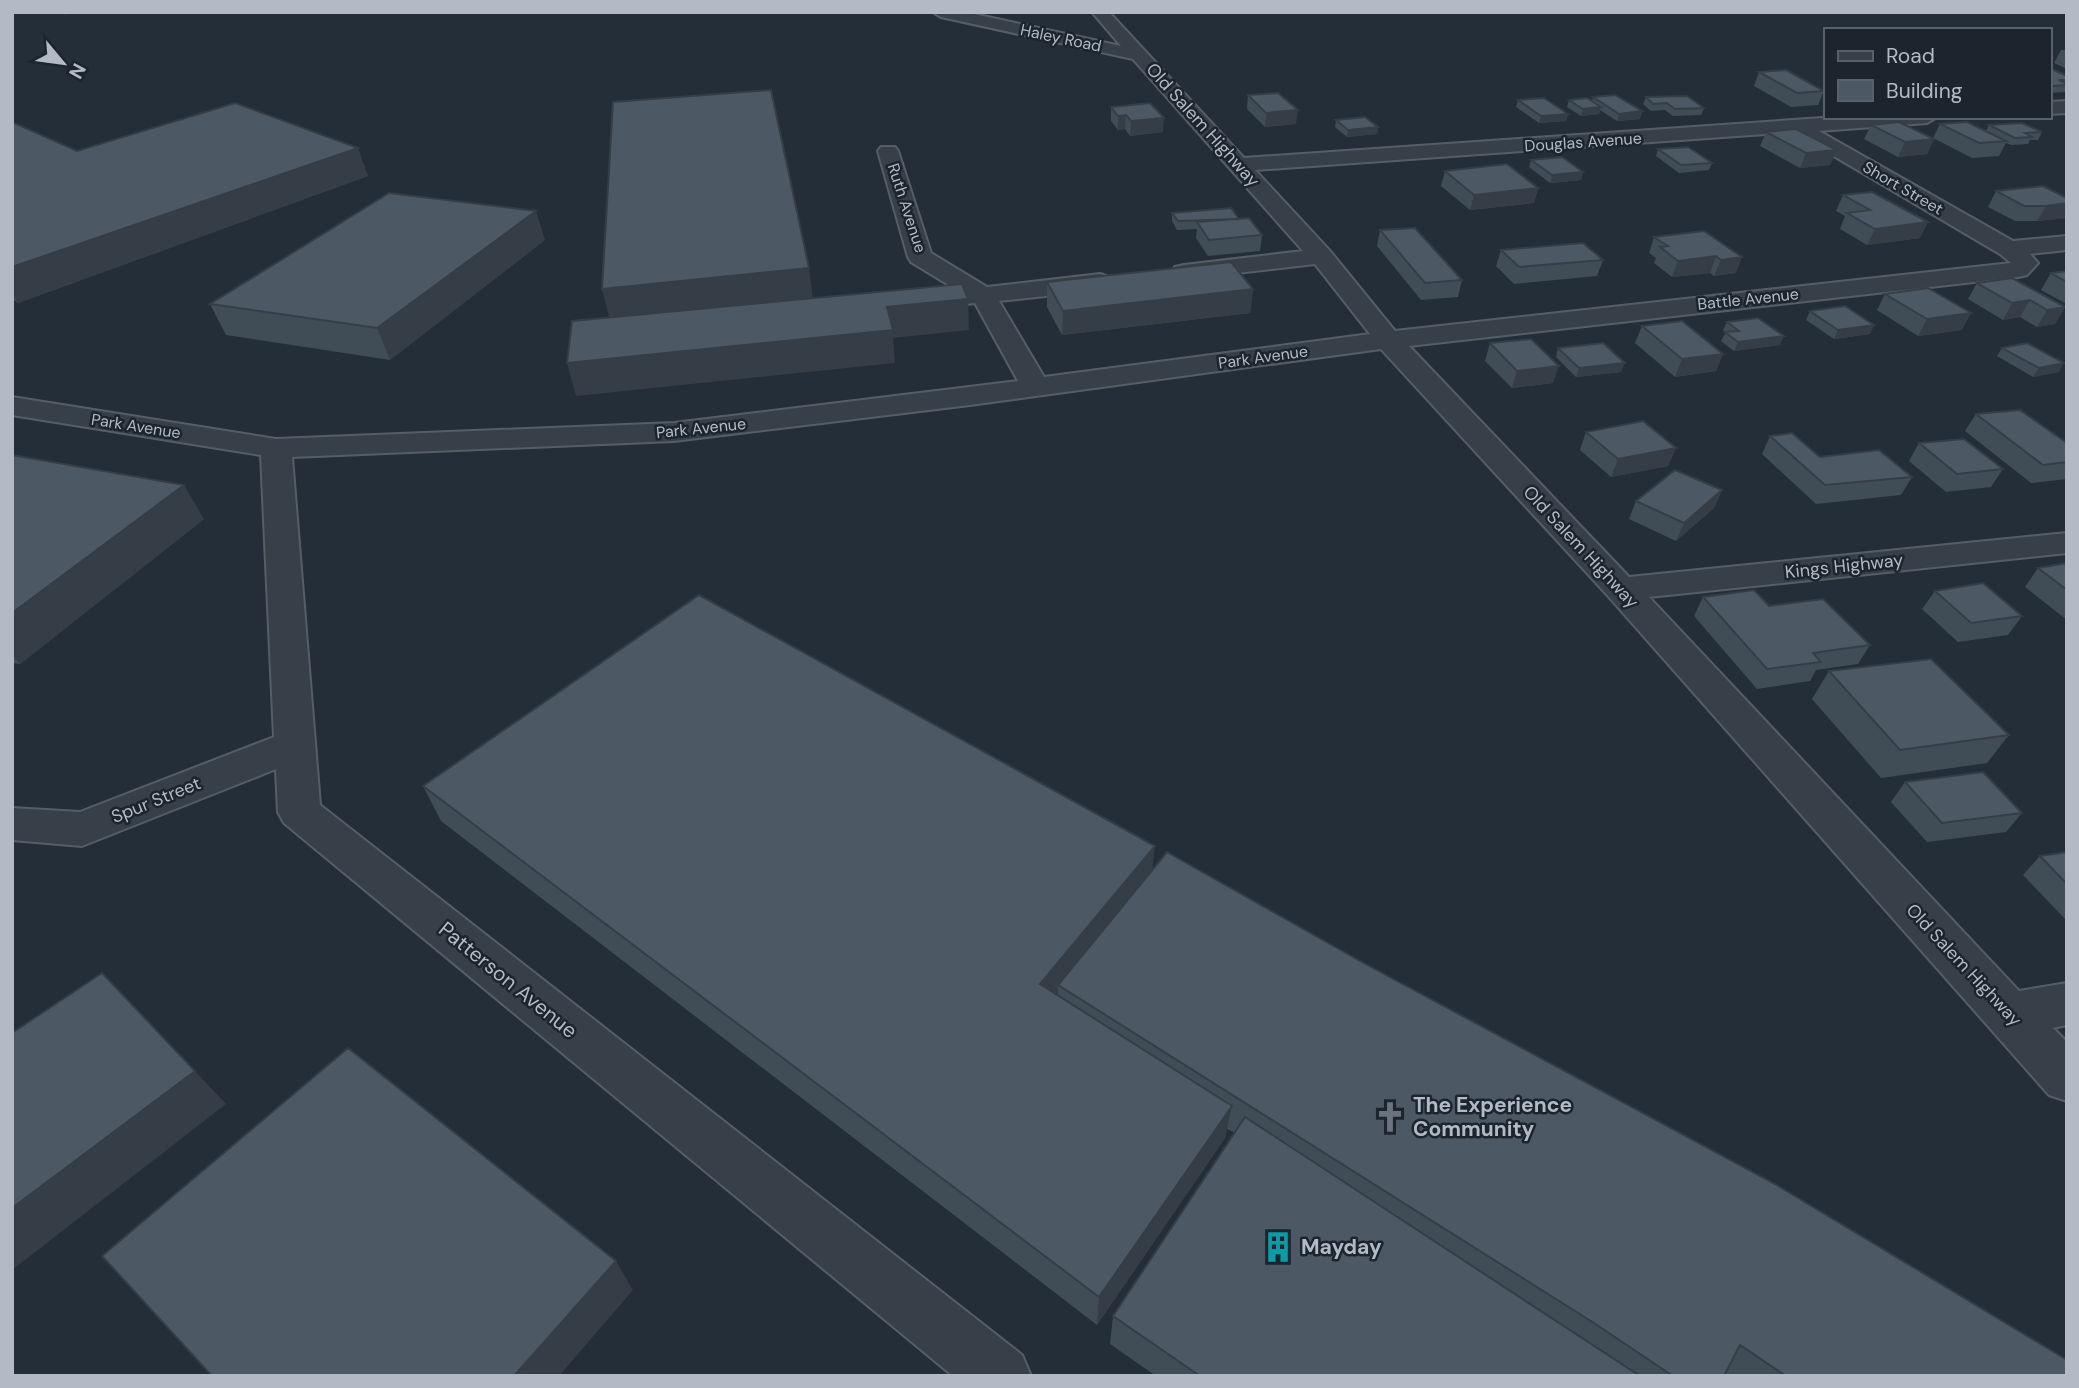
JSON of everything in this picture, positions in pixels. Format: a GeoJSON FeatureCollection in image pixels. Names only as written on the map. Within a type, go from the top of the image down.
{"type":"FeatureCollection","features":[{"type":"Feature","properties":{"kind":"street","name":"Haley Road"},"geometry":{"type":"LineString","coordinates":[[941,12],[1139,55]]}},
{"type":"Feature","properties":{"kind":"street","name":"Old Salem Highway"},"geometry":{"type":"LineString","coordinates":[[1100,12],[1321,256],[1388,340],[1621,589],[2067,1078]]}},
{"type":"Feature","properties":{"kind":"street","name":"Douglas Avenue"},"geometry":{"type":"LineString","coordinates":[[1238,165],[1901,119]]}},
{"type":"Feature","properties":{"kind":"street","name":"Short Street"},"geometry":{"type":"LineString","coordinates":[[1798,127],[2009,249]]}},
{"type":"Feature","properties":{"kind":"street","name":"Ruth Avenue"},"geometry":{"type":"LineString","coordinates":[[888,150],[920,257],[983,295],[1035,386]]}},
{"type":"Feature","properties":{"kind":"street"},"geometry":{"type":"LineString","coordinates":[[2009,249],[2067,243]]}},
{"type":"Feature","properties":{"kind":"street","name":"Battle Avenue"},"geometry":{"type":"LineString","coordinates":[[1388,340],[2018,270],[2026,263],[2009,249]]}},
{"type":"Feature","properties":{"kind":"street"},"geometry":{"type":"LineString","coordinates":[[1159,275],[1321,256]]}},
{"type":"Feature","properties":{"kind":"street"},"geometry":{"type":"LineString","coordinates":[[889,304],[1118,279]]}},
{"type":"Feature","properties":{"kind":"street","name":"Park Avenue"},"geometry":{"type":"LineString","coordinates":[[12,406],[275,449],[674,432],[1388,340]]}},
{"type":"Feature","properties":{"kind":"street","name":"Patterson Avenue"},"geometry":{"type":"LineString","coordinates":[[275,449],[299,812],[1001,1376]]}},
{"type":"Feature","properties":{"kind":"street","name":"Kings Highway"},"geometry":{"type":"LineString","coordinates":[[1621,589],[2067,543]]}},
{"type":"Feature","properties":{"kind":"street","name":"Spur Street"},"geometry":{"type":"LineString","coordinates":[[12,824],[82,830],[295,746]]}},
{"type":"Feature","properties":{"kind":"street"},"geometry":{"type":"LineString","coordinates":[[2010,1014],[2067,1004]]}},
{"type":"Feature","properties":{"kind":"building"},"geometry":{"type":"Polygon","coordinates":[[[2051,69],[2067,76],[2067,80],[2059,80],[2067,85],[2053,86],[2051,69]]]}},
{"type":"Feature","properties":{"kind":"building"},"geometry":{"type":"Polygon","coordinates":[[[1786,70],[1824,91],[1797,93],[1759,72],[1786,70]]]}},
{"type":"Feature","properties":{"kind":"building"},"geometry":{"type":"Polygon","coordinates":[[[771,90],[809,268],[602,289],[613,102],[771,90]]]}},
{"type":"Feature","properties":{"kind":"building"},"geometry":{"type":"Polygon","coordinates":[[[1278,93],[1298,110],[1266,113],[1248,95],[1278,93]]]}},
{"type":"Feature","properties":{"kind":"building"},"geometry":{"type":"Polygon","coordinates":[[[1615,95],[1642,111],[1619,114],[1593,97],[1615,95]]]}},
{"type":"Feature","properties":{"kind":"building"},"geometry":{"type":"Polygon","coordinates":[[[1687,96],[1704,108],[1675,109],[1667,103],[1653,104],[1646,97],[1687,96]]]}},
{"type":"Feature","properties":{"kind":"building"},"geometry":{"type":"Polygon","coordinates":[[[1544,98],[1568,114],[1541,116],[1518,100],[1544,98]]]}},
{"type":"Feature","properties":{"kind":"building"},"geometry":{"type":"Polygon","coordinates":[[[1587,98],[1601,107],[1583,109],[1569,100],[1587,98]]]}},
{"type":"Feature","properties":{"kind":"building"},"geometry":{"type":"Polygon","coordinates":[[[235,103],[358,148],[12,267],[12,122],[77,151],[235,103]]]}},
{"type":"Feature","properties":{"kind":"building"},"geometry":{"type":"Polygon","coordinates":[[[1150,103],[1164,118],[1131,121],[1126,115],[1118,116],[1111,107],[1150,103]]]}},
{"type":"Feature","properties":{"kind":"building"},"geometry":{"type":"Polygon","coordinates":[[[1365,117],[1378,127],[1348,130],[1336,120],[1365,117]]]}},
{"type":"Feature","properties":{"kind":"building"},"geometry":{"type":"Polygon","coordinates":[[[1899,122],[1934,139],[1905,142],[1871,125],[1899,122]]]}},
{"type":"Feature","properties":{"kind":"building"},"geometry":{"type":"Polygon","coordinates":[[[1967,122],[2006,141],[1979,143],[1940,124],[1967,122]]]}},
{"type":"Feature","properties":{"kind":"building"},"geometry":{"type":"Polygon","coordinates":[[[2022,123],[2042,132],[2025,133],[2032,137],[2015,138],[1989,125],[2022,123]]]}},
{"type":"Feature","properties":{"kind":"building"},"geometry":{"type":"Polygon","coordinates":[[[1796,129],[1837,150],[1806,153],[1766,132],[1796,129]]]}},
{"type":"Feature","properties":{"kind":"building"},"geometry":{"type":"Polygon","coordinates":[[[1688,147],[1712,163],[1681,165],[1658,149],[1688,147]]]}},
{"type":"Feature","properties":{"kind":"building"},"geometry":{"type":"Polygon","coordinates":[[[1562,157],[1583,172],[1552,175],[1531,160],[1562,157]]]}},
{"type":"Feature","properties":{"kind":"building"},"geometry":{"type":"Polygon","coordinates":[[[1507,164],[1538,188],[1474,195],[1445,171],[1507,164]]]}},
{"type":"Feature","properties":{"kind":"building"},"geometry":{"type":"Polygon","coordinates":[[[2043,186],[2067,198],[2067,203],[2024,206],[1996,191],[2043,186]]]}},
{"type":"Feature","properties":{"kind":"building"},"geometry":{"type":"Polygon","coordinates":[[[1872,192],[1928,222],[1875,229],[1847,213],[1870,210],[1843,195],[1872,192]]]}},
{"type":"Feature","properties":{"kind":"building"},"geometry":{"type":"Polygon","coordinates":[[[389,193],[536,211],[377,328],[210,304],[389,193]]]}},
{"type":"Feature","properties":{"kind":"building"},"geometry":{"type":"Polygon","coordinates":[[[1231,208],[1239,219],[1178,221],[1172,213],[1231,208]]]}},
{"type":"Feature","properties":{"kind":"building"},"geometry":{"type":"Polygon","coordinates":[[[1249,218],[1262,235],[1209,240],[1197,222],[1249,218]]]}},
{"type":"Feature","properties":{"kind":"building"},"geometry":{"type":"Polygon","coordinates":[[[1415,228],[1462,280],[1425,283],[1380,230],[1415,228]]]}},
{"type":"Feature","properties":{"kind":"building"},"geometry":{"type":"Polygon","coordinates":[[[1704,231],[1742,257],[1721,260],[1716,256],[1678,261],[1660,247],[1668,246],[1654,237],[1704,231]]]}},
{"type":"Feature","properties":{"kind":"building"},"geometry":{"type":"Polygon","coordinates":[[[1583,243],[1603,260],[1519,267],[1501,250],[1583,243]]]}},
{"type":"Feature","properties":{"kind":"building"},"geometry":{"type":"Polygon","coordinates":[[[1231,262],[1253,289],[1063,311],[1047,282],[1231,262]]]}},
{"type":"Feature","properties":{"kind":"building"},"geometry":{"type":"Polygon","coordinates":[[[2067,271],[2067,282],[2051,273],[2067,271]]]}},
{"type":"Feature","properties":{"kind":"building"},"geometry":{"type":"Polygon","coordinates":[[[2012,278],[2065,307],[2047,310],[2030,300],[2012,303],[1977,283],[2012,278]]]}},
{"type":"Feature","properties":{"kind":"building"},"geometry":{"type":"Polygon","coordinates":[[[962,284],[968,299],[887,307],[893,330],[567,363],[572,321],[962,284]]]}},
{"type":"Feature","properties":{"kind":"building"},"geometry":{"type":"Polygon","coordinates":[[[1928,288],[1971,313],[1927,319],[1885,294],[1928,288]]]}},
{"type":"Feature","properties":{"kind":"building"},"geometry":{"type":"Polygon","coordinates":[[[1845,306],[1874,325],[1838,330],[1810,311],[1845,306]]]}},
{"type":"Feature","properties":{"kind":"building"},"geometry":{"type":"Polygon","coordinates":[[[1758,318],[1784,336],[1738,342],[1725,332],[1739,331],[1727,322],[1758,318]]]}},
{"type":"Feature","properties":{"kind":"building"},"geometry":{"type":"Polygon","coordinates":[[[1682,321],[1723,354],[1682,359],[1642,326],[1682,321]]]}},
{"type":"Feature","properties":{"kind":"building"},"geometry":{"type":"Polygon","coordinates":[[[1531,339],[1559,366],[1517,371],[1490,343],[1531,339]]]}},
{"type":"Feature","properties":{"kind":"building"},"geometry":{"type":"Polygon","coordinates":[[[1603,343],[1625,363],[1579,368],[1558,348],[1603,343]]]}},
{"type":"Feature","properties":{"kind":"building"},"geometry":{"type":"Polygon","coordinates":[[[2027,343],[2064,363],[2039,368],[2002,348],[2027,343]]]}},
{"type":"Feature","properties":{"kind":"building"},"geometry":{"type":"Polygon","coordinates":[[[2020,410],[2067,443],[2067,462],[2043,465],[1976,414],[2020,410]]]}},
{"type":"Feature","properties":{"kind":"building"},"geometry":{"type":"Polygon","coordinates":[[[1643,421],[1676,448],[1618,459],[1586,432],[1643,421]]]}},
{"type":"Feature","properties":{"kind":"building"},"geometry":{"type":"Polygon","coordinates":[[[1792,433],[1820,457],[1879,450],[1912,477],[1825,485],[1770,436],[1792,433]]]}},
{"type":"Feature","properties":{"kind":"building"},"geometry":{"type":"Polygon","coordinates":[[[1964,439],[2003,469],[1957,474],[1919,443],[1964,439]]]}},
{"type":"Feature","properties":{"kind":"building"},"geometry":{"type":"Polygon","coordinates":[[[12,455],[184,485],[12,613],[12,455]]]}},
{"type":"Feature","properties":{"kind":"building"},"geometry":{"type":"Polygon","coordinates":[[[1675,470],[1722,490],[1684,523],[1636,501],[1675,470]]]}},
{"type":"Feature","properties":{"kind":"building"},"geometry":{"type":"Polygon","coordinates":[[[2067,563],[2067,590],[2038,568],[2067,563]]]}},
{"type":"Feature","properties":{"kind":"building"},"geometry":{"type":"Polygon","coordinates":[[[1983,583],[2022,616],[1971,623],[1935,591],[1983,583]]]}},
{"type":"Feature","properties":{"kind":"building"},"geometry":{"type":"Polygon","coordinates":[[[1754,590],[1769,606],[1823,599],[1870,645],[1813,653],[1821,662],[1767,669],[1703,597],[1754,590]]]}},
{"type":"Feature","properties":{"kind":"building"},"geometry":{"type":"Polygon","coordinates":[[[699,595],[1155,846],[1040,984],[1232,1106],[1099,1297],[423,786],[699,595]]]}},
{"type":"Feature","properties":{"kind":"building"},"geometry":{"type":"Polygon","coordinates":[[[1931,659],[2009,735],[1900,750],[1829,671],[1931,659]]]}},
{"type":"Feature","properties":{"kind":"building"},"geometry":{"type":"Polygon","coordinates":[[[1983,772],[2022,813],[1942,823],[1905,782],[1983,772]]]}},
{"type":"Feature","properties":{"kind":"building","name":"The Experience Community"},"geometry":{"type":"Polygon","coordinates":[[[1167,852],[1360,961],[1775,1184],[2067,1360],[2067,1376],[1786,1376],[1740,1345],[1724,1376],[1673,1376],[1594,1323],[1058,985],[1167,852]]]}},
{"type":"Feature","properties":{"kind":"building"},"geometry":{"type":"Polygon","coordinates":[[[2067,852],[2067,884],[2040,856],[2067,852]]]}},
{"type":"Feature","properties":{"kind":"building"},"geometry":{"type":"Polygon","coordinates":[[[102,973],[195,1071],[12,1208],[12,1033],[102,973]]]}},
{"type":"Feature","properties":{"kind":"building"},"geometry":{"type":"Polygon","coordinates":[[[348,1048],[616,1261],[514,1376],[212,1376],[102,1256],[348,1048]]]}},
{"type":"Feature","properties":{"kind":"building","name":"Mayday"},"geometry":{"type":"Polygon","coordinates":[[[1245,1117],[1640,1376],[1200,1376],[1113,1316],[1245,1117]]]}},
{"type":"Feature","properties":{"kind":"place","name":"The Experience Community"},"geometry":{"type":"Point","coordinates":[1390,1117]}},
{"type":"Feature","properties":{"kind":"place","name":"Mayday"},"geometry":{"type":"Point","coordinates":[1278,1247]}}]}
